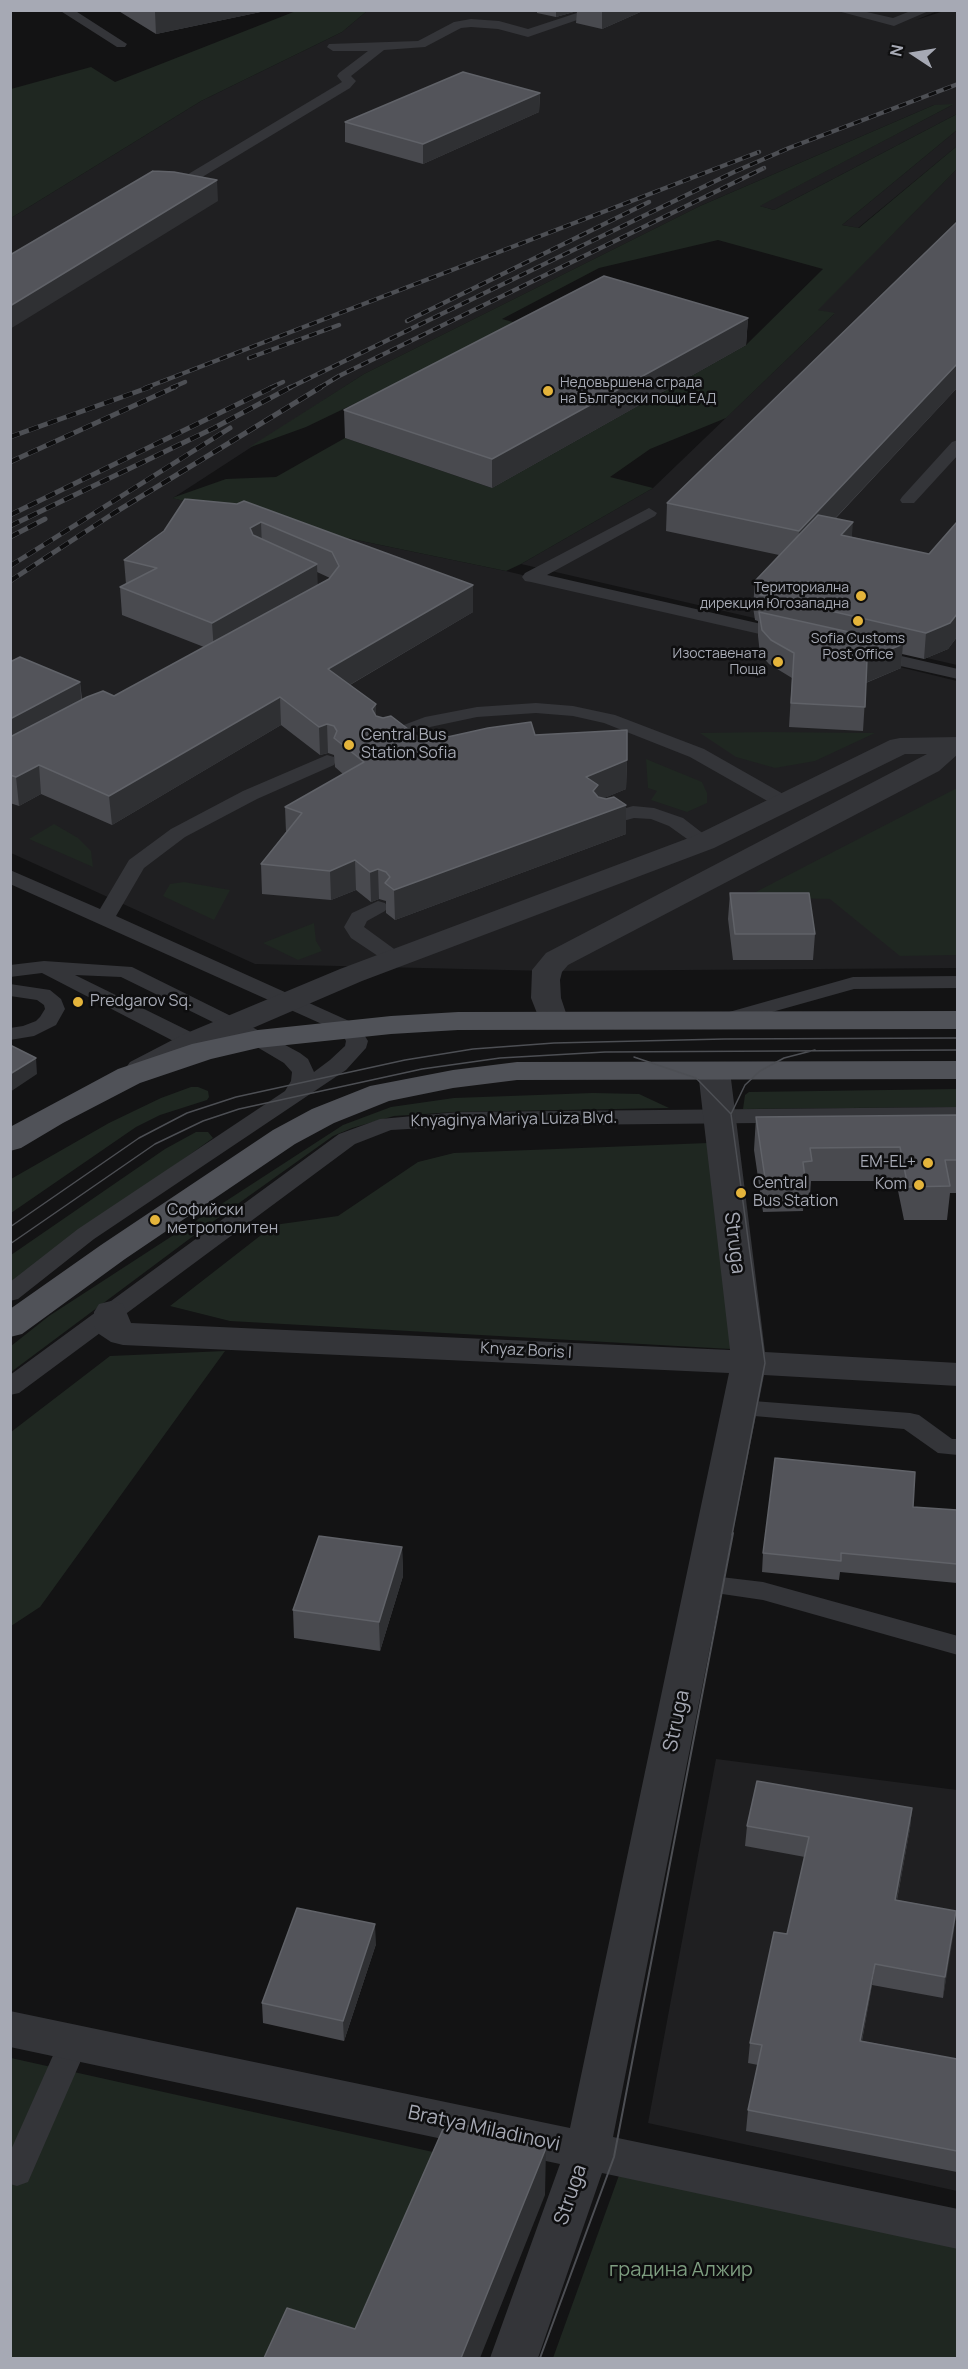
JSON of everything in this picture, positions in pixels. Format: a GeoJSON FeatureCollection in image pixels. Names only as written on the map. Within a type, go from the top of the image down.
{"type":"FeatureCollection","features":[{"type":"Feature","properties":{"kind":"main road"},"geometry":{"type":"LineString","coordinates":[[10,1141],[52,1116],[129,1076],[203,1051],[245,1032],[351,1029],[458,1021],[554,1019],[957,1020]]}},
{"type":"Feature","properties":{"kind":"main road"},"geometry":{"type":"LineString","coordinates":[[10,1326],[113,1252],[284,1137],[348,1104],[381,1093],[413,1086],[517,1071],[957,1070]]}},
{"type":"Feature","properties":{"kind":"street"},"geometry":{"type":"LineString","coordinates":[[129,1076],[192,1042],[245,1032],[288,1001],[394,958],[704,842],[900,746],[952,745]]}},
{"type":"Feature","properties":{"kind":"street"},"geometry":{"type":"LineString","coordinates":[[554,1019],[546,998],[545,980],[547,970],[557,959],[929,765],[952,745]]}},
{"type":"Feature","properties":{"kind":"street","name":"Struga"},"geometry":{"type":"LineString","coordinates":[[514,2358],[600,2154],[596,2117],[641,1834],[704,1584],[749,1362],[714,1071]]}},
{"type":"Feature","properties":{"kind":"street","name":"Knyaz Boris I"},"geometry":{"type":"LineString","coordinates":[[111,1312],[111,1326],[123,1334],[749,1362],[957,1375]]}},
{"type":"Feature","properties":{"kind":"street","name":"Bratya Miladinovi"},"geometry":{"type":"LineString","coordinates":[[10,2029],[957,2229]]}},
{"type":"Feature","properties":{"kind":"lane"},"geometry":{"type":"LineString","coordinates":[[65,10],[121,44]]}},
{"type":"Feature","properties":{"kind":"lane"},"geometry":{"type":"LineString","coordinates":[[333,47],[421,44],[453,28],[471,23],[499,25],[528,33],[600,10]]}},
{"type":"Feature","properties":{"kind":"lane"},"geometry":{"type":"LineString","coordinates":[[840,10],[894,22],[925,10]]}},
{"type":"Feature","properties":{"kind":"lane"},"geometry":{"type":"LineString","coordinates":[[156,185],[179,185],[331,95],[350,81],[343,76],[381,47]]}},
{"type":"Feature","properties":{"kind":"lane"},"geometry":{"type":"LineString","coordinates":[[908,500],[957,445]]}},
{"type":"Feature","properties":{"kind":"lane"},"geometry":{"type":"LineString","coordinates":[[649,513],[531,577],[808,640]]}},
{"type":"Feature","properties":{"kind":"lane"},"geometry":{"type":"LineString","coordinates":[[854,650],[957,674]]}},
{"type":"Feature","properties":{"kind":"lane"},"geometry":{"type":"LineString","coordinates":[[384,739],[425,723],[477,712],[536,708],[573,711],[609,719],[697,753],[785,803]]}},
{"type":"Feature","properties":{"kind":"lane"},"geometry":{"type":"LineString","coordinates":[[105,918],[136,864],[178,833],[250,795],[327,761]]}},
{"type":"Feature","properties":{"kind":"lane"},"geometry":{"type":"LineString","coordinates":[[605,820],[633,812],[654,814],[676,822],[704,842]]}},
{"type":"Feature","properties":{"kind":"lane"},"geometry":{"type":"LineString","coordinates":[[10,876],[351,1029],[357,1041],[349,1056],[86,1234],[10,1294]]}},
{"type":"Feature","properties":{"kind":"lane"},"geometry":{"type":"LineString","coordinates":[[378,907],[359,917],[354,927],[358,934],[394,958]]}},
{"type":"Feature","properties":{"kind":"lane"},"geometry":{"type":"LineString","coordinates":[[10,971],[44,967],[125,971],[284,1052],[300,1064],[303,1072],[302,1081],[294,1094]]}},
{"type":"Feature","properties":{"kind":"lane"},"geometry":{"type":"LineString","coordinates":[[44,967],[192,1042]]}},
{"type":"Feature","properties":{"kind":"lane"},"geometry":{"type":"LineString","coordinates":[[721,1020],[853,983],[957,982]]}},
{"type":"Feature","properties":{"kind":"lane"},"geometry":{"type":"LineString","coordinates":[[10,990],[43,994],[54,1003],[55,1009],[49,1021],[43,1025],[27,1032],[10,1034]]}},
{"type":"Feature","properties":{"kind":"lane","name":"Knyaginya Mariya Luiza Blvd."},"geometry":{"type":"LineString","coordinates":[[10,1387],[347,1139],[388,1124],[459,1119],[957,1114]]}},
{"type":"Feature","properties":{"kind":"lane"},"geometry":{"type":"LineString","coordinates":[[740,1408],[910,1422],[947,1447],[957,1448]]}},
{"type":"Feature","properties":{"kind":"lane"},"geometry":{"type":"LineString","coordinates":[[704,1584],[763,1591],[957,1646]]}},
{"type":"Feature","properties":{"kind":"lane"},"geometry":{"type":"LineString","coordinates":[[17,2173],[74,2042]]}},
{"type":"Feature","properties":{"kind":"shaded area"},"geometry":{"type":"Polygon","coordinates":[[[367,11],[937,11],[916,20],[944,11],[957,11],[957,114],[774,210],[759,206],[952,105],[934,105],[700,206],[364,374],[173,498],[260,520],[506,571],[957,681],[957,968],[548,971],[255,964],[11,853],[11,218],[201,101],[342,32],[367,11]]]}},
{"type":"Feature","properties":{"kind":"shaded area"},"geometry":{"type":"Polygon","coordinates":[[[957,130],[957,146],[858,228],[842,225],[957,130]]]}},
{"type":"Feature","properties":{"kind":"shaded area"},"geometry":{"type":"Polygon","coordinates":[[[957,169],[957,665],[521,564],[653,488],[834,314],[817,310],[957,169]]]}},
{"type":"Feature","properties":{"kind":"shaded area"},"geometry":{"type":"Polygon","coordinates":[[[716,1759],[957,1790],[957,2191],[648,2123],[716,1759]]]}},
{"type":"Feature","properties":{"kind":"green space"},"geometry":{"type":"Polygon","coordinates":[[[296,11],[367,11],[342,32],[201,101],[11,218],[11,89],[91,67],[115,82],[296,11]]]}},
{"type":"Feature","properties":{"kind":"green space"},"geometry":{"type":"Polygon","coordinates":[[[954,104],[760,206],[774,210],[957,114],[957,130],[842,225],[859,228],[957,146],[957,169],[818,310],[835,313],[726,418],[650,449],[610,477],[653,488],[521,564],[506,571],[260,520],[172,498],[226,479],[276,477],[345,438],[492,488],[746,345],[823,269],[718,240],[599,268],[502,319],[520,324],[306,427],[248,448],[364,374],[700,206],[934,105],[954,104]]]}},
{"type":"Feature","properties":{"kind":"green space"},"geometry":{"type":"Polygon","coordinates":[[[700,733],[875,733],[815,761],[775,768],[736,757],[700,733]]]}},
{"type":"Feature","properties":{"kind":"green space"},"geometry":{"type":"Polygon","coordinates":[[[646,759],[702,782],[707,793],[707,803],[687,812],[651,800],[657,791],[648,788],[646,759]]]}},
{"type":"Feature","properties":{"kind":"green space"},"geometry":{"type":"Polygon","coordinates":[[[957,788],[957,955],[900,956],[830,899],[746,897],[957,788]]]}},
{"type":"Feature","properties":{"kind":"green space"},"geometry":{"type":"Polygon","coordinates":[[[54,824],[78,838],[91,851],[93,867],[29,839],[54,824]]]}},
{"type":"Feature","properties":{"kind":"green space"},"geometry":{"type":"Polygon","coordinates":[[[184,882],[230,890],[214,920],[163,896],[170,884],[184,882]]]}},
{"type":"Feature","properties":{"kind":"green space"},"geometry":{"type":"Polygon","coordinates":[[[314,923],[316,941],[322,951],[298,960],[263,943],[314,923]]]}},
{"type":"Feature","properties":{"kind":"green space"},"geometry":{"type":"Polygon","coordinates":[[[191,1087],[208,1091],[207,1100],[160,1115],[136,1127],[11,1213],[11,1179],[109,1123],[161,1098],[191,1087]]]}},
{"type":"Feature","properties":{"kind":"green space"},"geometry":{"type":"Polygon","coordinates":[[[957,1089],[957,1107],[743,1109],[745,1095],[749,1092],[957,1089]]]}},
{"type":"Feature","properties":{"kind":"green space"},"geometry":{"type":"Polygon","coordinates":[[[593,1093],[639,1094],[669,1108],[455,1112],[394,1116],[352,1128],[333,1136],[204,1228],[11,1372],[11,1346],[49,1316],[343,1125],[391,1107],[454,1098],[593,1093]]]}},
{"type":"Feature","properties":{"kind":"green space"},"geometry":{"type":"Polygon","coordinates":[[[196,1132],[208,1132],[213,1138],[11,1282],[11,1255],[165,1149],[196,1132]]]}},
{"type":"Feature","properties":{"kind":"green space"},"geometry":{"type":"Polygon","coordinates":[[[708,1143],[731,1349],[230,1321],[170,1306],[274,1225],[338,1216],[418,1162],[454,1153],[708,1143]]]}},
{"type":"Feature","properties":{"kind":"green space"},"geometry":{"type":"Polygon","coordinates":[[[225,1351],[40,1607],[11,1626],[11,1432],[110,1356],[225,1351]]]}},
{"type":"Feature","properties":{"kind":"green space"},"geometry":{"type":"Polygon","coordinates":[[[11,2058],[433,2152],[343,2355],[274,2358],[11,2358],[11,2058]]]}},
{"type":"Feature","properties":{"kind":"green space","name":"градина Алжир"},"geometry":{"type":"Polygon","coordinates":[[[622,2167],[957,2238],[957,2358],[553,2358],[622,2167]]]}},
{"type":"Feature","properties":{"kind":"building"},"geometry":{"type":"Polygon","coordinates":[[[463,72],[540,93],[423,144],[345,122],[463,72]]]}},
{"type":"Feature","properties":{"kind":"building"},"geometry":{"type":"Polygon","coordinates":[[[153,171],[174,172],[217,180],[10,306],[10,255],[153,171]]]}},
{"type":"Feature","properties":{"kind":"building"},"geometry":{"type":"Polygon","coordinates":[[[957,222],[957,364],[799,531],[667,503],[957,222]]]}},
{"type":"Feature","properties":{"kind":"building","name":"Недовършена сграда на Български пощи ЕАД"},"geometry":{"type":"Polygon","coordinates":[[[604,276],[748,318],[492,459],[344,410],[604,276]]]}},
{"type":"Feature","properties":{"kind":"building"},"geometry":{"type":"Polygon","coordinates":[[[185,499],[237,504],[244,501],[473,585],[328,669],[376,704],[372,709],[376,716],[383,718],[391,716],[425,742],[488,728],[531,722],[535,735],[627,730],[627,760],[586,777],[598,785],[593,791],[598,797],[606,799],[614,797],[626,805],[394,890],[385,883],[390,877],[386,872],[378,869],[370,872],[355,860],[330,871],[261,864],[302,813],[285,807],[364,762],[334,738],[337,731],[334,726],[327,724],[319,727],[280,697],[109,796],[39,765],[16,777],[10,775],[10,737],[87,697],[103,691],[114,696],[329,579],[339,566],[332,552],[261,522],[250,528],[253,535],[317,564],[212,623],[120,587],[157,568],[124,560],[164,531],[185,499]]]}},
{"type":"Feature","properties":{"kind":"building","name":"Териториална дирекция Югозападна"},"geometry":{"type":"Polygon","coordinates":[[[818,515],[853,522],[841,535],[929,554],[957,522],[957,614],[950,623],[926,633],[757,594],[755,581],[818,515]]]}},
{"type":"Feature","properties":{"kind":"building"},"geometry":{"type":"Polygon","coordinates":[[[759,612],[903,644],[867,659],[865,707],[791,703],[794,653],[771,640],[762,630],[759,612]]]}},
{"type":"Feature","properties":{"kind":"building"},"geometry":{"type":"Polygon","coordinates":[[[20,657],[80,682],[10,719],[10,662],[20,657]]]}},
{"type":"Feature","properties":{"kind":"building"},"geometry":{"type":"Polygon","coordinates":[[[730,893],[809,893],[815,934],[735,934],[730,893]]]}},
{"type":"Feature","properties":{"kind":"building"},"geometry":{"type":"Polygon","coordinates":[[[10,1045],[36,1058],[10,1074],[10,1045]]]}},
{"type":"Feature","properties":{"kind":"building"},"geometry":{"type":"Polygon","coordinates":[[[957,1115],[957,1160],[945,1160],[950,1186],[908,1187],[900,1147],[810,1148],[812,1161],[803,1162],[805,1178],[765,1178],[756,1117],[957,1115]]]}},
{"type":"Feature","properties":{"kind":"building"},"geometry":{"type":"Polygon","coordinates":[[[775,1458],[915,1472],[913,1507],[957,1510],[957,1564],[841,1553],[841,1561],[763,1553],[775,1458]]]}},
{"type":"Feature","properties":{"kind":"building"},"geometry":{"type":"Polygon","coordinates":[[[319,1536],[402,1547],[379,1622],[293,1610],[319,1536]]]}},
{"type":"Feature","properties":{"kind":"building"},"geometry":{"type":"Polygon","coordinates":[[[757,1781],[912,1808],[895,1900],[956,1911],[945,1977],[875,1964],[860,2041],[957,2059],[957,2151],[748,2110],[762,2045],[750,2043],[774,1932],[787,1934],[809,1837],[747,1826],[757,1781]]]}},
{"type":"Feature","properties":{"kind":"building"},"geometry":{"type":"Polygon","coordinates":[[[297,1908],[375,1924],[343,2021],[262,2003],[297,1908]]]}},
{"type":"Feature","properties":{"kind":"building"},"geometry":{"type":"Polygon","coordinates":[[[447,2120],[546,2148],[461,2358],[264,2358],[287,2308],[355,2329],[447,2120]]]}},
{"type":"Feature","properties":{"kind":"tram line"},"geometry":{"type":"LineString","coordinates":[[10,1227],[139,1138],[187,1113],[236,1097],[405,1060],[473,1049],[554,1043],[724,1039],[958,1038]]}},
{"type":"Feature","properties":{"kind":"tram line"},"geometry":{"type":"LineString","coordinates":[[812,1051],[958,1050]]}},
{"type":"Feature","properties":{"kind":"tram line"},"geometry":{"type":"LineString","coordinates":[[10,1244],[155,1144],[203,1121],[239,1109],[422,1069],[500,1058],[605,1052],[812,1051]]}},
{"type":"Feature","properties":{"kind":"tram line"},"geometry":{"type":"LineString","coordinates":[[731,1114],[745,1085],[760,1071],[784,1058],[812,1051]]}},
{"type":"Feature","properties":{"kind":"tram line"},"geometry":{"type":"LineString","coordinates":[[634,1057],[696,1078],[731,1114]]}},
{"type":"Feature","properties":{"kind":"tram line"},"geometry":{"type":"LineString","coordinates":[[731,1114],[765,1363],[732,1535]]}},
{"type":"Feature","properties":{"kind":"tram line"},"geometry":{"type":"LineString","coordinates":[[540,2358],[614,2157],[733,1533]]}},
{"type":"Feature","properties":{"kind":"railway"},"geometry":{"type":"LineString","coordinates":[[290,387],[734,172],[789,148],[958,84]]}},
{"type":"Feature","properties":{"kind":"railway"},"geometry":{"type":"LineString","coordinates":[[145,388],[759,152]]}},
{"type":"Feature","properties":{"kind":"railway"},"geometry":{"type":"LineString","coordinates":[[319,388],[339,376],[764,168]]}},
{"type":"Feature","properties":{"kind":"railway"},"geometry":{"type":"LineString","coordinates":[[407,321],[649,202]]}},
{"type":"Feature","properties":{"kind":"railway"},"geometry":{"type":"LineString","coordinates":[[249,358],[339,325]]}},
{"type":"Feature","properties":{"kind":"railway"},"geometry":{"type":"LineString","coordinates":[[171,388],[185,382]]}},
{"type":"Feature","properties":{"kind":"railway"},"geometry":{"type":"LineString","coordinates":[[270,388],[283,382]]}},
{"type":"Feature","properties":{"kind":"railway"},"geometry":{"type":"LineString","coordinates":[[10,437],[150,387]]}},
{"type":"Feature","properties":{"kind":"railway"},"geometry":{"type":"LineString","coordinates":[[10,462],[175,387]]}},
{"type":"Feature","properties":{"kind":"railway"},"geometry":{"type":"LineString","coordinates":[[10,515],[273,387]]}},
{"type":"Feature","properties":{"kind":"railway"},"geometry":{"type":"LineString","coordinates":[[10,526],[214,428],[290,387]]}},
{"type":"Feature","properties":{"kind":"railway"},"geometry":{"type":"LineString","coordinates":[[10,581],[114,513],[321,387]]}},
{"type":"Feature","properties":{"kind":"railway"},"geometry":{"type":"LineString","coordinates":[[10,566],[230,428]]}},
{"type":"Feature","properties":{"kind":"railway"},"geometry":{"type":"LineString","coordinates":[[10,537],[45,519]]}},
{"type":"Feature","properties":{"kind":"place","name":"Недовършена сграда на Български пощи ЕАД"},"geometry":{"type":"Point","coordinates":[548,391]}},
{"type":"Feature","properties":{"kind":"place","name":"Териториална дирекция Югозападна"},"geometry":{"type":"Point","coordinates":[861,596]}},
{"type":"Feature","properties":{"kind":"place","name":"Sofia Customs Post Office"},"geometry":{"type":"Point","coordinates":[858,621]}},
{"type":"Feature","properties":{"kind":"place","name":"Изоставената Поща"},"geometry":{"type":"Point","coordinates":[778,662]}},
{"type":"Feature","properties":{"kind":"place","name":"Central Bus Station Sofia"},"geometry":{"type":"Point","coordinates":[349,745]}},
{"type":"Feature","properties":{"kind":"place","name":"Predgarov Sq."},"geometry":{"type":"Point","coordinates":[78,1002]}},
{"type":"Feature","properties":{"kind":"place","name":"EM-EL+"},"geometry":{"type":"Point","coordinates":[928,1163]}},
{"type":"Feature","properties":{"kind":"place","name":"Kom"},"geometry":{"type":"Point","coordinates":[919,1185]}},
{"type":"Feature","properties":{"kind":"place","name":"Central Bus Station"},"geometry":{"type":"Point","coordinates":[741,1193]}},
{"type":"Feature","properties":{"kind":"place","name":"Софийски метрополитен"},"geometry":{"type":"Point","coordinates":[155,1220]}}]}
